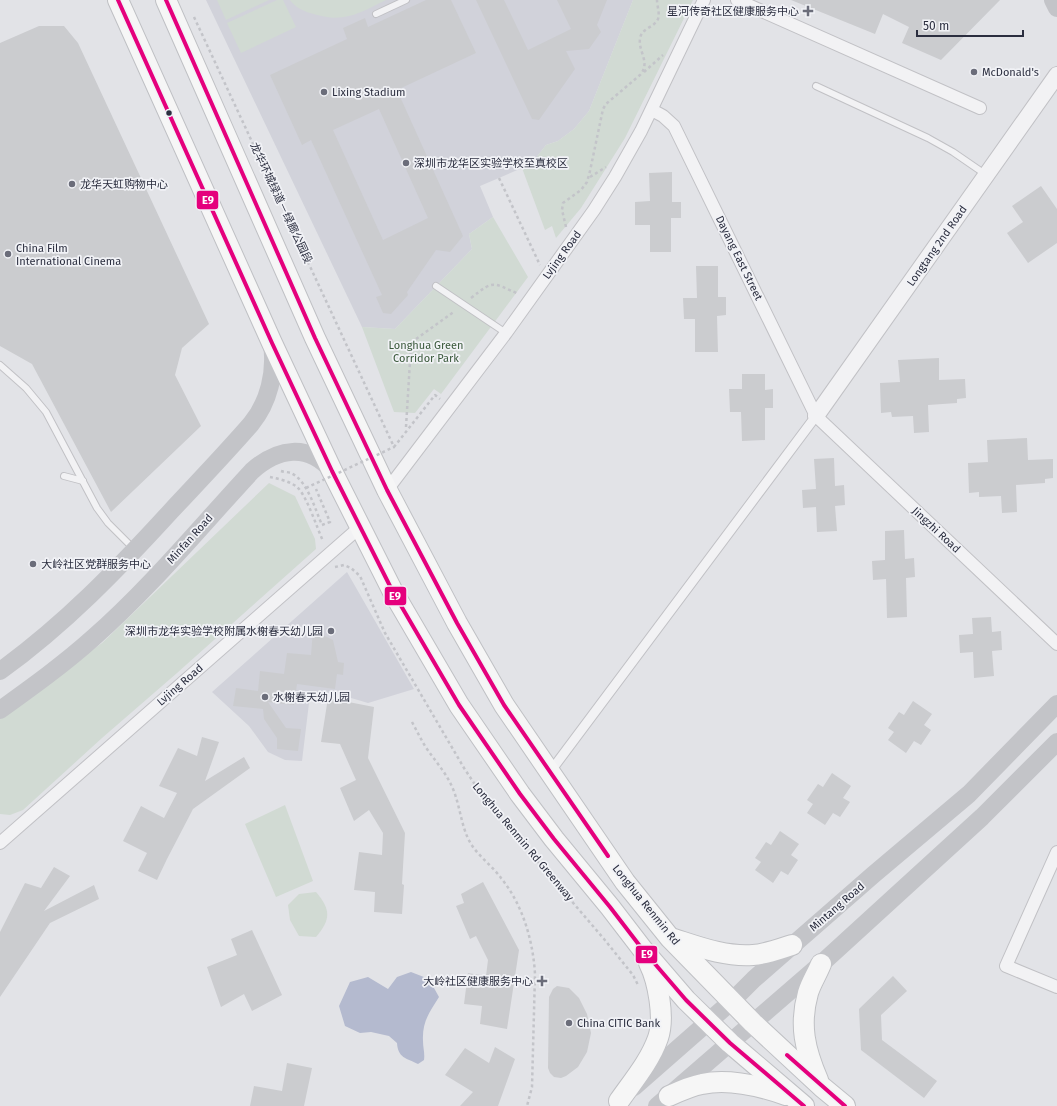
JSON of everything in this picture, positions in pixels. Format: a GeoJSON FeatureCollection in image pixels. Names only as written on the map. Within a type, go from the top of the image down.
{"type":"FeatureCollection","features":[{"type":"Feature","properties":{"kind":"main road"},"geometry":{"type":"LineString","coordinates":[[110,0],[130,26]]}},
{"type":"Feature","properties":{"kind":"main road"},"geometry":{"type":"LineString","coordinates":[[118,0],[272,343],[332,471],[393,592],[459,705],[488,748],[554,839],[643,950],[686,1000],[708,1022],[730,1043],[800,1103]]}},
{"type":"Feature","properties":{"kind":"main road","name":"Longhua Renmin Rd"},"geometry":{"type":"LineString","coordinates":[[166,0],[315,338],[387,490],[454,616],[504,704],[625,882],[670,938],[753,1023],[822,1087],[845,1106]]}},
{"type":"Feature","properties":{"kind":"main road"},"geometry":{"type":"LineString","coordinates":[[1053,0],[1057,8]]}},
{"type":"Feature","properties":{"kind":"main road"},"geometry":{"type":"LineString","coordinates":[[0,670],[32,646],[82,603],[135,550],[257,417],[272,377],[272,343]]}},
{"type":"Feature","properties":{"kind":"main road","name":"Minfan Road"},"geometry":{"type":"LineString","coordinates":[[0,710],[30,689],[94,637],[165,567],[261,463],[276,455],[295,452],[304,453],[319,459],[332,471]]}},
{"type":"Feature","properties":{"kind":"main road","name":"Mintang Road"},"geometry":{"type":"LineString","coordinates":[[616,1103],[732,1001],[792,945],[969,794],[1057,704]]}},
{"type":"Feature","properties":{"kind":"main road"},"geometry":{"type":"LineString","coordinates":[[663,1101],[821,964],[982,818],[1057,742]]}},
{"type":"Feature","properties":{"kind":"main road"},"geometry":{"type":"LineString","coordinates":[[670,938],[715,952],[740,955],[764,953],[792,945]]}},
{"type":"Feature","properties":{"kind":"main road"},"geometry":{"type":"LineString","coordinates":[[616,1103],[645,1062],[659,1036],[660,1009],[658,992],[654,972],[643,950]]}},
{"type":"Feature","properties":{"kind":"main road"},"geometry":{"type":"LineString","coordinates":[[821,964],[809,992],[804,1021],[806,1048],[811,1064],[822,1087]]}},
{"type":"Feature","properties":{"kind":"main road"},"geometry":{"type":"LineString","coordinates":[[663,1101],[689,1088],[703,1084],[728,1083],[757,1086],[800,1103]]}},
{"type":"Feature","properties":{"kind":"street","name":"Lvjing Road"},"geometry":{"type":"LineString","coordinates":[[387,490],[506,333],[594,210],[631,150],[652,110],[704,0]]}},
{"type":"Feature","properties":{"kind":"street"},"geometry":{"type":"LineString","coordinates":[[745,2],[980,108]]}},
{"type":"Feature","properties":{"kind":"street","name":"Longtang 2nd Road"},"geometry":{"type":"LineString","coordinates":[[816,416],[1057,75]]}},
{"type":"Feature","properties":{"kind":"street","name":"Dayang East Street"},"geometry":{"type":"LineString","coordinates":[[652,110],[664,116],[674,126],[816,416]]}},
{"type":"Feature","properties":{"kind":"street"},"geometry":{"type":"LineString","coordinates":[[550,772],[816,416]]}},
{"type":"Feature","properties":{"kind":"street","name":"Jingzhi Road"},"geometry":{"type":"LineString","coordinates":[[816,416],[1057,644]]}},
{"type":"Feature","properties":{"kind":"street","name":"Lvjing Road"},"geometry":{"type":"LineString","coordinates":[[2,838],[360,527]]}},
{"type":"Feature","properties":{"kind":"street"},"geometry":{"type":"LineString","coordinates":[[1057,852],[1006,966],[1057,987]]}},
{"type":"Feature","properties":{"kind":"lane"},"geometry":{"type":"LineString","coordinates":[[376,14],[406,0]]}},
{"type":"Feature","properties":{"kind":"lane"},"geometry":{"type":"LineString","coordinates":[[816,86],[928,138],[953,152],[987,175]]}},
{"type":"Feature","properties":{"kind":"lane"},"geometry":{"type":"LineString","coordinates":[[436,286],[506,333]]}},
{"type":"Feature","properties":{"kind":"lane"},"geometry":{"type":"LineString","coordinates":[[0,365],[26,388],[46,412],[97,508],[108,523],[135,550]]}},
{"type":"Feature","properties":{"kind":"lane"},"geometry":{"type":"LineString","coordinates":[[64,476],[83,481]]}},
{"type":"Feature","properties":{"kind":"path"},"geometry":{"type":"LineString","coordinates":[[640,75],[644,70],[645,63],[640,40],[643,32],[658,18],[657,0]]}},
{"type":"Feature","properties":{"kind":"path","name":"龙华环城绿道－绿廊公园段"},"geometry":{"type":"LineString","coordinates":[[192,14],[394,447]]}},
{"type":"Feature","properties":{"kind":"path"},"geometry":{"type":"LineString","coordinates":[[567,231],[562,210],[563,203],[581,190],[589,177],[603,109],[606,104],[667,51]]}},
{"type":"Feature","properties":{"kind":"path"},"geometry":{"type":"LineString","coordinates":[[589,177],[608,165]]}},
{"type":"Feature","properties":{"kind":"path"},"geometry":{"type":"LineString","coordinates":[[499,178],[541,267]]}},
{"type":"Feature","properties":{"kind":"path"},"geometry":{"type":"LineString","coordinates":[[472,298],[486,286],[493,284],[521,295]]}},
{"type":"Feature","properties":{"kind":"path"},"geometry":{"type":"LineString","coordinates":[[406,427],[411,344],[458,308]]}},
{"type":"Feature","properties":{"kind":"path"},"geometry":{"type":"LineString","coordinates":[[306,488],[394,447],[435,395],[440,399]]}},
{"type":"Feature","properties":{"kind":"path"},"geometry":{"type":"LineString","coordinates":[[275,472],[280,471],[290,473],[300,480],[306,488],[322,525],[330,522],[316,489]]}},
{"type":"Feature","properties":{"kind":"path"},"geometry":{"type":"LineString","coordinates":[[270,477],[289,482],[298,487],[303,494],[323,541]]}},
{"type":"Feature","properties":{"kind":"path","name":"Longhua Renmin Rd Greenway"},"geometry":{"type":"LineString","coordinates":[[335,567],[344,565],[351,568],[360,576],[385,633],[467,773],[486,801],[604,939],[633,975],[639,986]]}},
{"type":"Feature","properties":{"kind":"path"},"geometry":{"type":"LineString","coordinates":[[412,722],[426,748],[443,771],[453,789],[466,834],[473,847],[492,867],[505,884],[518,906],[525,924],[534,961],[535,974],[532,1087],[527,1106]]}},
{"type":"Feature","properties":{"kind":"shaded area","name":"深圳市龙华区实验学校至真校区"},"geometry":{"type":"Polygon","coordinates":[[[206,0],[633,0],[589,111],[574,129],[558,141],[546,145],[535,159],[522,168],[480,186],[493,217],[469,234],[472,249],[395,329],[362,327],[206,0]]]}},
{"type":"Feature","properties":{"kind":"shaded area","name":"深圳市龙华实验学校附属水榭春天幼儿园"},"geometry":{"type":"Polygon","coordinates":[[[347,572],[414,689],[368,703],[341,695],[317,692],[309,703],[302,761],[285,760],[268,752],[249,726],[212,692],[347,572]]]}},
{"type":"Feature","properties":{"kind":"green space"},"geometry":{"type":"Polygon","coordinates":[[[217,0],[269,0],[226,20],[217,0]]]}},
{"type":"Feature","properties":{"kind":"green space"},"geometry":{"type":"Polygon","coordinates":[[[277,0],[283,0],[296,27],[241,53],[227,23],[277,0]]]}},
{"type":"Feature","properties":{"kind":"green space"},"geometry":{"type":"Polygon","coordinates":[[[290,0],[386,0],[350,16],[332,18],[305,11],[297,7],[290,0]]]}},
{"type":"Feature","properties":{"kind":"green space"},"geometry":{"type":"Polygon","coordinates":[[[633,0],[693,0],[625,138],[581,208],[556,238],[552,226],[545,230],[522,168],[535,159],[546,145],[558,141],[574,129],[589,111],[633,0]]]}},
{"type":"Feature","properties":{"kind":"green space","name":"Longhua Green Corridor Park"},"geometry":{"type":"Polygon","coordinates":[[[493,217],[528,277],[441,394],[434,389],[415,413],[394,412],[362,327],[395,329],[472,249],[469,234],[493,217]]]}},
{"type":"Feature","properties":{"kind":"green space"},"geometry":{"type":"Polygon","coordinates":[[[269,483],[295,496],[315,539],[316,549],[102,738],[23,810],[10,815],[0,814],[0,717],[102,643],[269,483]]]}},
{"type":"Feature","properties":{"kind":"green space"},"geometry":{"type":"Polygon","coordinates":[[[285,805],[313,881],[276,897],[245,824],[285,805]]]}},
{"type":"Feature","properties":{"kind":"green space"},"geometry":{"type":"Polygon","coordinates":[[[316,892],[327,909],[327,920],[316,937],[299,936],[290,920],[288,905],[299,894],[316,892]]]}},
{"type":"Feature","properties":{"kind":"water"},"geometry":{"type":"Polygon","coordinates":[[[411,972],[429,979],[439,997],[429,1013],[425,1023],[423,1034],[424,1060],[418,1064],[403,1057],[399,1052],[397,1043],[389,1036],[371,1032],[360,1033],[345,1026],[339,1006],[350,982],[368,977],[388,989],[397,977],[411,972]]]}},
{"type":"Feature","properties":{"kind":"building"},"geometry":{"type":"Polygon","coordinates":[[[426,0],[451,0],[476,53],[397,90],[463,236],[450,252],[436,250],[407,292],[408,295],[391,314],[383,313],[376,297],[382,295],[311,140],[302,145],[270,75],[347,39],[343,28],[365,18],[368,27],[426,0]],[[379,109],[333,130],[383,240],[428,218],[379,109]]]}},
{"type":"Feature","properties":{"kind":"building"},"geometry":{"type":"Polygon","coordinates":[[[476,0],[504,0],[528,50],[571,29],[557,0],[607,0],[597,25],[601,32],[589,49],[566,51],[575,69],[539,120],[532,119],[476,0]]]}},
{"type":"Feature","properties":{"kind":"building"},"geometry":{"type":"Polygon","coordinates":[[[791,0],[1000,0],[941,60],[902,43],[909,27],[883,14],[875,34],[791,0]]]}},
{"type":"Feature","properties":{"kind":"building","name":"龙华天虹购物中心"},"geometry":{"type":"Polygon","coordinates":[[[39,26],[64,26],[78,43],[209,324],[182,348],[175,375],[201,426],[111,512],[32,364],[0,346],[0,43],[39,26]]]}},
{"type":"Feature","properties":{"kind":"building"},"geometry":{"type":"Polygon","coordinates":[[[672,172],[672,202],[681,202],[681,218],[671,218],[671,252],[650,252],[650,225],[635,225],[635,202],[650,201],[649,173],[672,172]]]}},
{"type":"Feature","properties":{"kind":"building"},"geometry":{"type":"Polygon","coordinates":[[[1041,186],[1057,209],[1057,243],[1028,263],[1007,233],[1023,222],[1012,206],[1041,186]]]}},
{"type":"Feature","properties":{"kind":"building"},"geometry":{"type":"Polygon","coordinates":[[[696,266],[718,266],[718,297],[726,297],[726,315],[717,316],[718,352],[695,352],[695,319],[684,319],[683,298],[697,298],[696,266]]]}},
{"type":"Feature","properties":{"kind":"building"},"geometry":{"type":"Polygon","coordinates":[[[939,358],[939,380],[965,379],[966,398],[957,399],[957,403],[928,405],[929,432],[914,433],[913,416],[892,417],[891,412],[881,413],[880,383],[900,382],[898,360],[939,358]]]}},
{"type":"Feature","properties":{"kind":"building"},"geometry":{"type":"Polygon","coordinates":[[[742,374],[765,374],[765,390],[773,389],[773,408],[765,408],[765,440],[742,441],[741,412],[730,412],[729,389],[742,389],[742,374]]]}},
{"type":"Feature","properties":{"kind":"building"},"geometry":{"type":"Polygon","coordinates":[[[1027,438],[1028,460],[1053,459],[1053,478],[1045,479],[1045,483],[1016,485],[1017,512],[1002,513],[1001,496],[979,497],[979,492],[969,493],[968,463],[988,462],[987,440],[1027,438]]]}},
{"type":"Feature","properties":{"kind":"building"},"geometry":{"type":"Polygon","coordinates":[[[834,458],[835,486],[844,485],[845,505],[835,506],[837,531],[817,532],[816,507],[803,508],[802,490],[816,489],[814,459],[834,458]]]}},
{"type":"Feature","properties":{"kind":"building"},"geometry":{"type":"Polygon","coordinates":[[[904,530],[905,559],[914,558],[915,577],[906,578],[907,617],[887,618],[886,579],[873,580],[872,561],[885,560],[885,531],[904,530]]]}},
{"type":"Feature","properties":{"kind":"building"},"geometry":{"type":"Polygon","coordinates":[[[991,617],[992,632],[1001,631],[1002,650],[992,651],[994,676],[974,678],[973,652],[960,653],[959,635],[973,634],[972,618],[991,617]]]}},
{"type":"Feature","properties":{"kind":"building","name":"水榭春天幼儿园"},"geometry":{"type":"Polygon","coordinates":[[[313,630],[333,640],[338,662],[344,663],[343,675],[337,674],[335,689],[297,684],[294,705],[268,702],[286,728],[301,729],[298,751],[277,749],[277,738],[264,719],[263,709],[233,706],[236,688],[258,691],[260,671],[284,674],[287,653],[311,655],[313,630]]]}},
{"type":"Feature","properties":{"kind":"building"},"geometry":{"type":"Polygon","coordinates":[[[328,698],[374,707],[368,758],[405,833],[402,914],[374,912],[375,892],[354,890],[359,852],[382,855],[383,833],[369,810],[354,821],[340,788],[356,780],[340,744],[321,742],[328,698]]]}},
{"type":"Feature","properties":{"kind":"building"},"geometry":{"type":"Polygon","coordinates":[[[913,701],[932,714],[924,725],[931,730],[921,745],[914,741],[906,753],[888,740],[894,732],[888,728],[899,712],[904,715],[913,701]]]}},
{"type":"Feature","properties":{"kind":"building"},"geometry":{"type":"Polygon","coordinates":[[[202,737],[219,742],[205,781],[244,757],[250,768],[193,809],[157,880],[138,871],[147,853],[123,841],[141,806],[164,818],[177,793],[159,786],[178,748],[197,756],[202,737]]]}},
{"type":"Feature","properties":{"kind":"building"},"geometry":{"type":"Polygon","coordinates":[[[832,773],[851,786],[843,798],[850,802],[840,817],[833,813],[825,825],[807,813],[813,804],[807,800],[818,784],[823,787],[832,773]]]}},
{"type":"Feature","properties":{"kind":"building"},"geometry":{"type":"Polygon","coordinates":[[[780,831],[799,844],[791,855],[798,860],[788,875],[781,871],[773,883],[755,870],[761,862],[755,858],[766,842],[771,845],[780,831]]]}},
{"type":"Feature","properties":{"kind":"building"},"geometry":{"type":"Polygon","coordinates":[[[54,867],[70,876],[44,911],[94,885],[99,899],[50,923],[0,997],[0,932],[25,883],[41,888],[54,867]]]}},
{"type":"Feature","properties":{"kind":"building"},"geometry":{"type":"Polygon","coordinates":[[[483,882],[519,950],[507,1029],[480,1024],[482,1006],[464,1004],[468,973],[486,976],[488,960],[476,936],[470,939],[456,906],[464,903],[461,894],[483,882]]]}},
{"type":"Feature","properties":{"kind":"building"},"geometry":{"type":"Polygon","coordinates":[[[252,930],[282,995],[252,1011],[244,994],[221,1007],[207,967],[237,955],[231,939],[252,930]]]}},
{"type":"Feature","properties":{"kind":"building"},"geometry":{"type":"Polygon","coordinates":[[[893,976],[907,991],[881,1015],[882,1040],[937,1081],[924,1098],[861,1050],[859,1009],[893,976]]]}},
{"type":"Feature","properties":{"kind":"building","name":"China CITIC Bank"},"geometry":{"type":"Polygon","coordinates":[[[557,986],[569,988],[579,998],[587,1014],[591,1033],[587,1052],[578,1067],[561,1078],[554,1077],[548,1068],[549,997],[553,989],[557,986]]]}},
{"type":"Feature","properties":{"kind":"building"},"geometry":{"type":"Polygon","coordinates":[[[495,1047],[515,1059],[498,1106],[460,1106],[473,1092],[445,1075],[465,1048],[489,1063],[495,1047]]]}},
{"type":"Feature","properties":{"kind":"building"},"geometry":{"type":"Polygon","coordinates":[[[287,1063],[312,1068],[304,1106],[250,1106],[254,1086],[282,1091],[287,1063]]]}},
{"type":"Feature","properties":{"kind":"transit line","name":"E9"},"geometry":{"type":"LineString","coordinates":[[118,0],[272,343],[332,471],[393,592],[459,705],[520,794],[554,839],[643,950],[686,1000],[730,1043],[804,1106]]}},
{"type":"Feature","properties":{"kind":"transit line","name":"E9"},"geometry":{"type":"LineString","coordinates":[[166,0],[315,338],[387,490],[457,623],[504,705],[608,856]]}},
{"type":"Feature","properties":{"kind":"transit line","name":"E9"},"geometry":{"type":"LineString","coordinates":[[787,1055],[845,1106]]}},
{"type":"Feature","properties":{"kind":"place","name":"星河传奇社区健康服务中心"},"geometry":{"type":"Point","coordinates":[808,11]}},
{"type":"Feature","properties":{"kind":"place","name":"McDonald's"},"geometry":{"type":"Point","coordinates":[974,72]}},
{"type":"Feature","properties":{"kind":"place","name":"Lixing Stadium"},"geometry":{"type":"Point","coordinates":[324,92]}},
{"type":"Feature","properties":{"kind":"place","name":"深圳市龙华区实验学校至真校区"},"geometry":{"type":"Point","coordinates":[406,163]}},
{"type":"Feature","properties":{"kind":"place","name":"龙华天虹购物中心"},"geometry":{"type":"Point","coordinates":[72,184]}},
{"type":"Feature","properties":{"kind":"place","name":"China Film International Cinema"},"geometry":{"type":"Point","coordinates":[8,254]}},
{"type":"Feature","properties":{"kind":"place","name":"大岭社区党群服务中心"},"geometry":{"type":"Point","coordinates":[33,564]}},
{"type":"Feature","properties":{"kind":"place","name":"深圳市龙华实验学校附属水榭春天幼儿园"},"geometry":{"type":"Point","coordinates":[331,631]}},
{"type":"Feature","properties":{"kind":"place","name":"水榭春天幼儿园"},"geometry":{"type":"Point","coordinates":[265,697]}},
{"type":"Feature","properties":{"kind":"place","name":"大岭社区健康服务中心"},"geometry":{"type":"Point","coordinates":[542,981]}},
{"type":"Feature","properties":{"kind":"place","name":"China CITIC Bank"},"geometry":{"type":"Point","coordinates":[569,1023]}}]}
